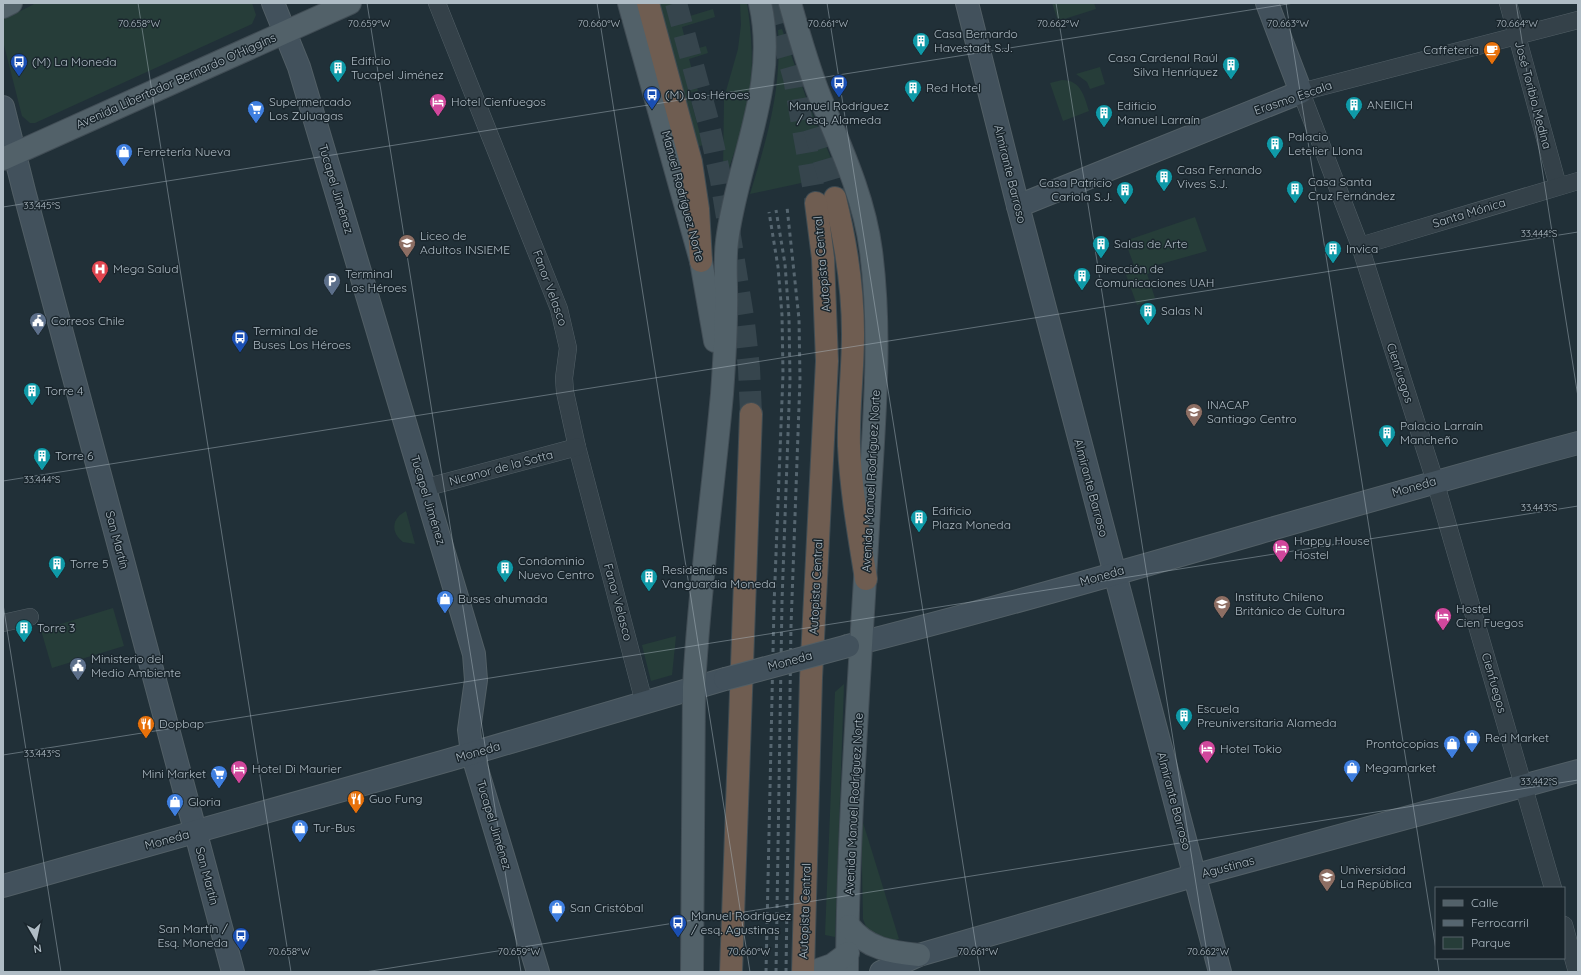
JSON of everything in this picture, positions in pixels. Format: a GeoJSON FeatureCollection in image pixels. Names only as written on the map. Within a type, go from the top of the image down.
{"type":"FeatureCollection","features":[{"type":"Feature","properties":{"kind":"highway"},"geometry":{"type":"LineString","coordinates":[[648,3],[691,162],[698,209],[701,261]]}},
{"type":"Feature","properties":{"kind":"highway","name":"Autopista Central"},"geometry":{"type":"LineString","coordinates":[[803,972],[811,678],[828,361],[823,258],[825,200],[843,231],[851,280],[853,332],[849,448],[851,478],[866,579]]}},
{"type":"Feature","properties":{"kind":"highway"},"geometry":{"type":"LineString","coordinates":[[731,972],[751,414]]}},
{"type":"Feature","properties":{"kind":"main road"},"geometry":{"type":"LineString","coordinates":[[3,7],[11,3]]}},
{"type":"Feature","properties":{"kind":"main road","name":"Avenida Libertador Bernardo O'Higgins"},"geometry":{"type":"LineString","coordinates":[[8,156],[350,3]]}},
{"type":"Feature","properties":{"kind":"main road","name":"Manuel Rodríguez Norte"},"geometry":{"type":"LineString","coordinates":[[629,3],[701,261],[710,307],[722,392]]}},
{"type":"Feature","properties":{"kind":"main road"},"geometry":{"type":"LineString","coordinates":[[694,970],[694,687],[699,605],[722,392],[725,348],[727,243],[735,196],[754,127],[764,73],[764,32],[760,3]]}},
{"type":"Feature","properties":{"kind":"main road","name":"Avenida Manuel Rodríguez Norte"},"geometry":{"type":"LineString","coordinates":[[790,3],[811,74],[856,185],[871,250],[876,306],[876,354],[866,579],[855,644],[853,809],[847,963]]}},
{"type":"Feature","properties":{"kind":"main road"},"geometry":{"type":"LineString","coordinates":[[849,926],[858,936],[871,945],[897,953],[920,955]]}},
{"type":"Feature","properties":{"kind":"main road"},"geometry":{"type":"LineString","coordinates":[[819,970],[847,963]]}},
{"type":"Feature","properties":{"kind":"street","name":"Tucapel Jiménez"},"geometry":{"type":"LineString","coordinates":[[273,3],[299,67],[474,654],[476,680],[469,724],[472,753],[538,972]]}},
{"type":"Feature","properties":{"kind":"street","name":"Fanor Velasco"},"geometry":{"type":"LineString","coordinates":[[436,3],[558,304],[567,338],[568,348],[564,378],[577,447],[644,702]]}},
{"type":"Feature","properties":{"kind":"street","name":"Almirante Barroso"},"geometry":{"type":"LineString","coordinates":[[967,3],[1018,206],[1193,876],[1220,972]]}},
{"type":"Feature","properties":{"kind":"street","name":"Cienfuegos"},"geometry":{"type":"LineString","coordinates":[[1267,3],[1360,246],[1435,481],[1553,887]]}},
{"type":"Feature","properties":{"kind":"street","name":"José Toribio Medina"},"geometry":{"type":"LineString","coordinates":[[1508,3],[1558,186]]}},
{"type":"Feature","properties":{"kind":"street","name":"Erasmo Escala"},"geometry":{"type":"LineString","coordinates":[[1018,206],[1302,92],[1578,20]]}},
{"type":"Feature","properties":{"kind":"street","name":"San Martín"},"geometry":{"type":"LineString","coordinates":[[3,107],[8,156],[234,972]]}},
{"type":"Feature","properties":{"kind":"street","name":"Santa Mónica"},"geometry":{"type":"LineString","coordinates":[[1360,246],[1578,181]]}},
{"type":"Feature","properties":{"kind":"street","name":"Moneda"},"geometry":{"type":"LineString","coordinates":[[3,886],[472,753],[694,687],[1114,573],[1435,481],[1578,443]]}},
{"type":"Feature","properties":{"kind":"street","name":"Nicanor de la Sotta"},"geometry":{"type":"LineString","coordinates":[[424,488],[577,447]]}},
{"type":"Feature","properties":{"kind":"street"},"geometry":{"type":"LineString","coordinates":[[3,623],[30,617]]}},
{"type":"Feature","properties":{"kind":"street","name":"Agustinas"},"geometry":{"type":"LineString","coordinates":[[881,972],[920,955],[1193,876],[1578,772]]}},
{"type":"Feature","properties":{"kind":"street"},"geometry":{"type":"LineString","coordinates":[[1565,929],[1577,972]]}},
{"type":"Feature","properties":{"kind":"green space"},"geometry":{"type":"Polygon","coordinates":[[[36,3],[252,3],[256,15],[252,24],[35,123],[30,123],[22,116],[3,41],[3,20],[36,3]]]}},
{"type":"Feature","properties":{"kind":"green space"},"geometry":{"type":"Polygon","coordinates":[[[657,3],[675,3],[680,19],[713,9],[715,17],[682,27],[688,51],[706,46],[708,53],[689,59],[698,91],[689,93],[703,145],[697,147],[657,3]]]}},
{"type":"Feature","properties":{"kind":"green space"},"geometry":{"type":"Polygon","coordinates":[[[740,3],[747,3],[751,40],[752,76],[747,110],[727,174],[723,173],[724,98],[738,49],[741,25],[740,3]]]}},
{"type":"Feature","properties":{"kind":"green space"},"geometry":{"type":"Polygon","coordinates":[[[1052,3],[1094,3],[1096,9],[1058,21],[1052,3]]]}},
{"type":"Feature","properties":{"kind":"green space"},"geometry":{"type":"Polygon","coordinates":[[[782,29],[808,103],[838,175],[750,194],[772,114],[778,73],[778,30],[782,29]]]}},
{"type":"Feature","properties":{"kind":"green space"},"geometry":{"type":"Polygon","coordinates":[[[1100,67],[1105,84],[1090,89],[1087,82],[1076,74],[1100,67]]]}},
{"type":"Feature","properties":{"kind":"green space"},"geometry":{"type":"Polygon","coordinates":[[[1062,80],[1074,83],[1078,86],[1089,111],[1063,121],[1050,83],[1062,80]]]}},
{"type":"Feature","properties":{"kind":"green space"},"geometry":{"type":"Polygon","coordinates":[[[1195,217],[1207,251],[1157,265],[1158,270],[1147,274],[1155,298],[1137,305],[1125,272],[1135,268],[1125,241],[1195,217]]]}},
{"type":"Feature","properties":{"kind":"green space"},"geometry":{"type":"Polygon","coordinates":[[[406,511],[415,544],[403,542],[396,534],[394,525],[395,521],[406,511]]]}},
{"type":"Feature","properties":{"kind":"green space"},"geometry":{"type":"Polygon","coordinates":[[[113,608],[124,646],[52,668],[41,630],[113,608]]]}},
{"type":"Feature","properties":{"kind":"green space"},"geometry":{"type":"Polygon","coordinates":[[[676,636],[672,675],[651,681],[642,645],[676,636]]]}},
{"type":"Feature","properties":{"kind":"green space"},"geometry":{"type":"Polygon","coordinates":[[[844,684],[835,937],[825,935],[835,692],[844,684]]]}},
{"type":"Feature","properties":{"kind":"green space"},"geometry":{"type":"Polygon","coordinates":[[[861,816],[899,939],[887,943],[869,934],[863,919],[861,816]]]}},
{"type":"Feature","properties":{"kind":"tunnel"},"geometry":{"type":"LineString","coordinates":[[676,3],[708,121],[721,180],[744,323],[749,368],[751,414]]}},
{"type":"Feature","properties":{"kind":"tunnel"},"geometry":{"type":"LineString","coordinates":[[773,3],[794,78],[816,203]]}},
{"type":"Feature","properties":{"kind":"tunnel"},"geometry":{"type":"LineString","coordinates":[[814,128],[835,198]]}},
{"type":"Feature","properties":{"kind":"railway"},"geometry":{"type":"LineString","coordinates":[[786,972],[791,626],[800,379],[799,319],[787,207]]}},
{"type":"Feature","properties":{"kind":"railway"},"geometry":{"type":"LineString","coordinates":[[776,210],[785,264],[789,318],[790,379],[782,601],[776,972]]}},
{"type":"Feature","properties":{"kind":"railway"},"geometry":{"type":"LineString","coordinates":[[766,972],[774,606],[783,374],[782,315],[778,267],[769,212]]}},
{"type":"Feature","properties":{"kind":"place","name":"Casa Bernardo Havestadt S.J."},"geometry":{"type":"Point","coordinates":[921,56]}},
{"type":"Feature","properties":{"kind":"place","name":"Caffeteria"},"geometry":{"type":"Point","coordinates":[1492,65]}},
{"type":"Feature","properties":{"kind":"place","name":"(M) La Moneda"},"geometry":{"type":"Point","coordinates":[19,77]}},
{"type":"Feature","properties":{"kind":"place","name":"Casa Cardenal Raúl Silva Henríquez"},"geometry":{"type":"Point","coordinates":[1231,80]}},
{"type":"Feature","properties":{"kind":"place","name":"Edificio Tucapel Jiménez"},"geometry":{"type":"Point","coordinates":[338,83]}},
{"type":"Feature","properties":{"kind":"place","name":"Manuel Rodríguez / esq. Alameda"},"geometry":{"type":"Point","coordinates":[839,98]}},
{"type":"Feature","properties":{"kind":"place","name":"Red Hotel"},"geometry":{"type":"Point","coordinates":[913,103]}},
{"type":"Feature","properties":{"kind":"place","name":"(M) Los Héroes"},"geometry":{"type":"Point","coordinates":[652,110]}},
{"type":"Feature","properties":{"kind":"place","name":"Hotel Cienfuegos"},"geometry":{"type":"Point","coordinates":[438,117]}},
{"type":"Feature","properties":{"kind":"place","name":"ANEIICH"},"geometry":{"type":"Point","coordinates":[1354,120]}},
{"type":"Feature","properties":{"kind":"place","name":"Supermercado Los Zuluagas"},"geometry":{"type":"Point","coordinates":[256,124]}},
{"type":"Feature","properties":{"kind":"place","name":"Edificio Manuel Larraín"},"geometry":{"type":"Point","coordinates":[1104,128]}},
{"type":"Feature","properties":{"kind":"place","name":"Palacio Letelier Llona"},"geometry":{"type":"Point","coordinates":[1275,159]}},
{"type":"Feature","properties":{"kind":"place","name":"Ferretería Nueva"},"geometry":{"type":"Point","coordinates":[124,167]}},
{"type":"Feature","properties":{"kind":"place","name":"Casa Fernando Vives S.J."},"geometry":{"type":"Point","coordinates":[1164,192]}},
{"type":"Feature","properties":{"kind":"place","name":"Casa Santa Cruz Fernández"},"geometry":{"type":"Point","coordinates":[1295,204]}},
{"type":"Feature","properties":{"kind":"place","name":"Casa Patricio Cariola S.J."},"geometry":{"type":"Point","coordinates":[1125,205]}},
{"type":"Feature","properties":{"kind":"place","name":"Liceo de Adultos INSIEME"},"geometry":{"type":"Point","coordinates":[407,258]}},
{"type":"Feature","properties":{"kind":"place","name":"Salas de Arte"},"geometry":{"type":"Point","coordinates":[1101,259]}},
{"type":"Feature","properties":{"kind":"place","name":"Invica"},"geometry":{"type":"Point","coordinates":[1333,264]}},
{"type":"Feature","properties":{"kind":"place","name":"Mega Salud"},"geometry":{"type":"Point","coordinates":[100,284]}},
{"type":"Feature","properties":{"kind":"place","name":"Dirección de Comunicaciones UAH"},"geometry":{"type":"Point","coordinates":[1082,291]}},
{"type":"Feature","properties":{"kind":"place","name":"Terminal Los Héroes"},"geometry":{"type":"Point","coordinates":[332,296]}},
{"type":"Feature","properties":{"kind":"place","name":"Salas N"},"geometry":{"type":"Point","coordinates":[1148,326]}},
{"type":"Feature","properties":{"kind":"place","name":"Correos Chile"},"geometry":{"type":"Point","coordinates":[38,336]}},
{"type":"Feature","properties":{"kind":"place","name":"Terminal de Buses Los Héroes"},"geometry":{"type":"Point","coordinates":[240,353]}},
{"type":"Feature","properties":{"kind":"place","name":"Torre 4"},"geometry":{"type":"Point","coordinates":[32,406]}},
{"type":"Feature","properties":{"kind":"place","name":"INACAP Santiago Centro"},"geometry":{"type":"Point","coordinates":[1194,427]}},
{"type":"Feature","properties":{"kind":"place","name":"Palacio Larraín Mancheño"},"geometry":{"type":"Point","coordinates":[1387,448]}},
{"type":"Feature","properties":{"kind":"place","name":"Torre 6"},"geometry":{"type":"Point","coordinates":[42,471]}},
{"type":"Feature","properties":{"kind":"place","name":"Edificio Plaza Moneda"},"geometry":{"type":"Point","coordinates":[919,533]}},
{"type":"Feature","properties":{"kind":"place","name":"Happy House Hostel"},"geometry":{"type":"Point","coordinates":[1281,563]}},
{"type":"Feature","properties":{"kind":"place","name":"Torre 5"},"geometry":{"type":"Point","coordinates":[57,579]}},
{"type":"Feature","properties":{"kind":"place","name":"Condominio Nuevo Centro"},"geometry":{"type":"Point","coordinates":[505,583]}},
{"type":"Feature","properties":{"kind":"place","name":"Residencias Vanguardia Moneda"},"geometry":{"type":"Point","coordinates":[649,592]}},
{"type":"Feature","properties":{"kind":"place","name":"Buses ahumada"},"geometry":{"type":"Point","coordinates":[445,614]}},
{"type":"Feature","properties":{"kind":"place","name":"Instituto Chileno Británico de Cultura"},"geometry":{"type":"Point","coordinates":[1222,619]}},
{"type":"Feature","properties":{"kind":"place","name":"Hostel Cien Fuegos"},"geometry":{"type":"Point","coordinates":[1443,631]}},
{"type":"Feature","properties":{"kind":"place","name":"Torre 3"},"geometry":{"type":"Point","coordinates":[24,643]}},
{"type":"Feature","properties":{"kind":"place","name":"Ministerio del Medio Ambiente"},"geometry":{"type":"Point","coordinates":[78,681]}},
{"type":"Feature","properties":{"kind":"place","name":"Escuela Preuniversitaria Alameda"},"geometry":{"type":"Point","coordinates":[1184,731]}},
{"type":"Feature","properties":{"kind":"place","name":"Dopbap"},"geometry":{"type":"Point","coordinates":[146,739]}},
{"type":"Feature","properties":{"kind":"place","name":"Red Market"},"geometry":{"type":"Point","coordinates":[1472,753]}},
{"type":"Feature","properties":{"kind":"place","name":"Prontocopias"},"geometry":{"type":"Point","coordinates":[1452,759]}},
{"type":"Feature","properties":{"kind":"place","name":"Hotel Tokio"},"geometry":{"type":"Point","coordinates":[1207,764]}},
{"type":"Feature","properties":{"kind":"place","name":"Megamarket"},"geometry":{"type":"Point","coordinates":[1352,783]}},
{"type":"Feature","properties":{"kind":"place","name":"Hotel Di Maurier"},"geometry":{"type":"Point","coordinates":[239,784]}},
{"type":"Feature","properties":{"kind":"place","name":"Mini Market"},"geometry":{"type":"Point","coordinates":[219,789]}},
{"type":"Feature","properties":{"kind":"place","name":"Guo Fung"},"geometry":{"type":"Point","coordinates":[356,814]}},
{"type":"Feature","properties":{"kind":"place","name":"Gloria"},"geometry":{"type":"Point","coordinates":[175,817]}},
{"type":"Feature","properties":{"kind":"place","name":"Tur-Bus"},"geometry":{"type":"Point","coordinates":[300,843]}},
{"type":"Feature","properties":{"kind":"place","name":"Universidad La República"},"geometry":{"type":"Point","coordinates":[1327,892]}},
{"type":"Feature","properties":{"kind":"place","name":"San Cristóbal"},"geometry":{"type":"Point","coordinates":[557,923]}},
{"type":"Feature","properties":{"kind":"place","name":"Manuel Rodríguez / esq. Agustinas"},"geometry":{"type":"Point","coordinates":[678,938]}},
{"type":"Feature","properties":{"kind":"place","name":"San Martín / Esq. Moneda"},"geometry":{"type":"Point","coordinates":[241,951]}}]}
